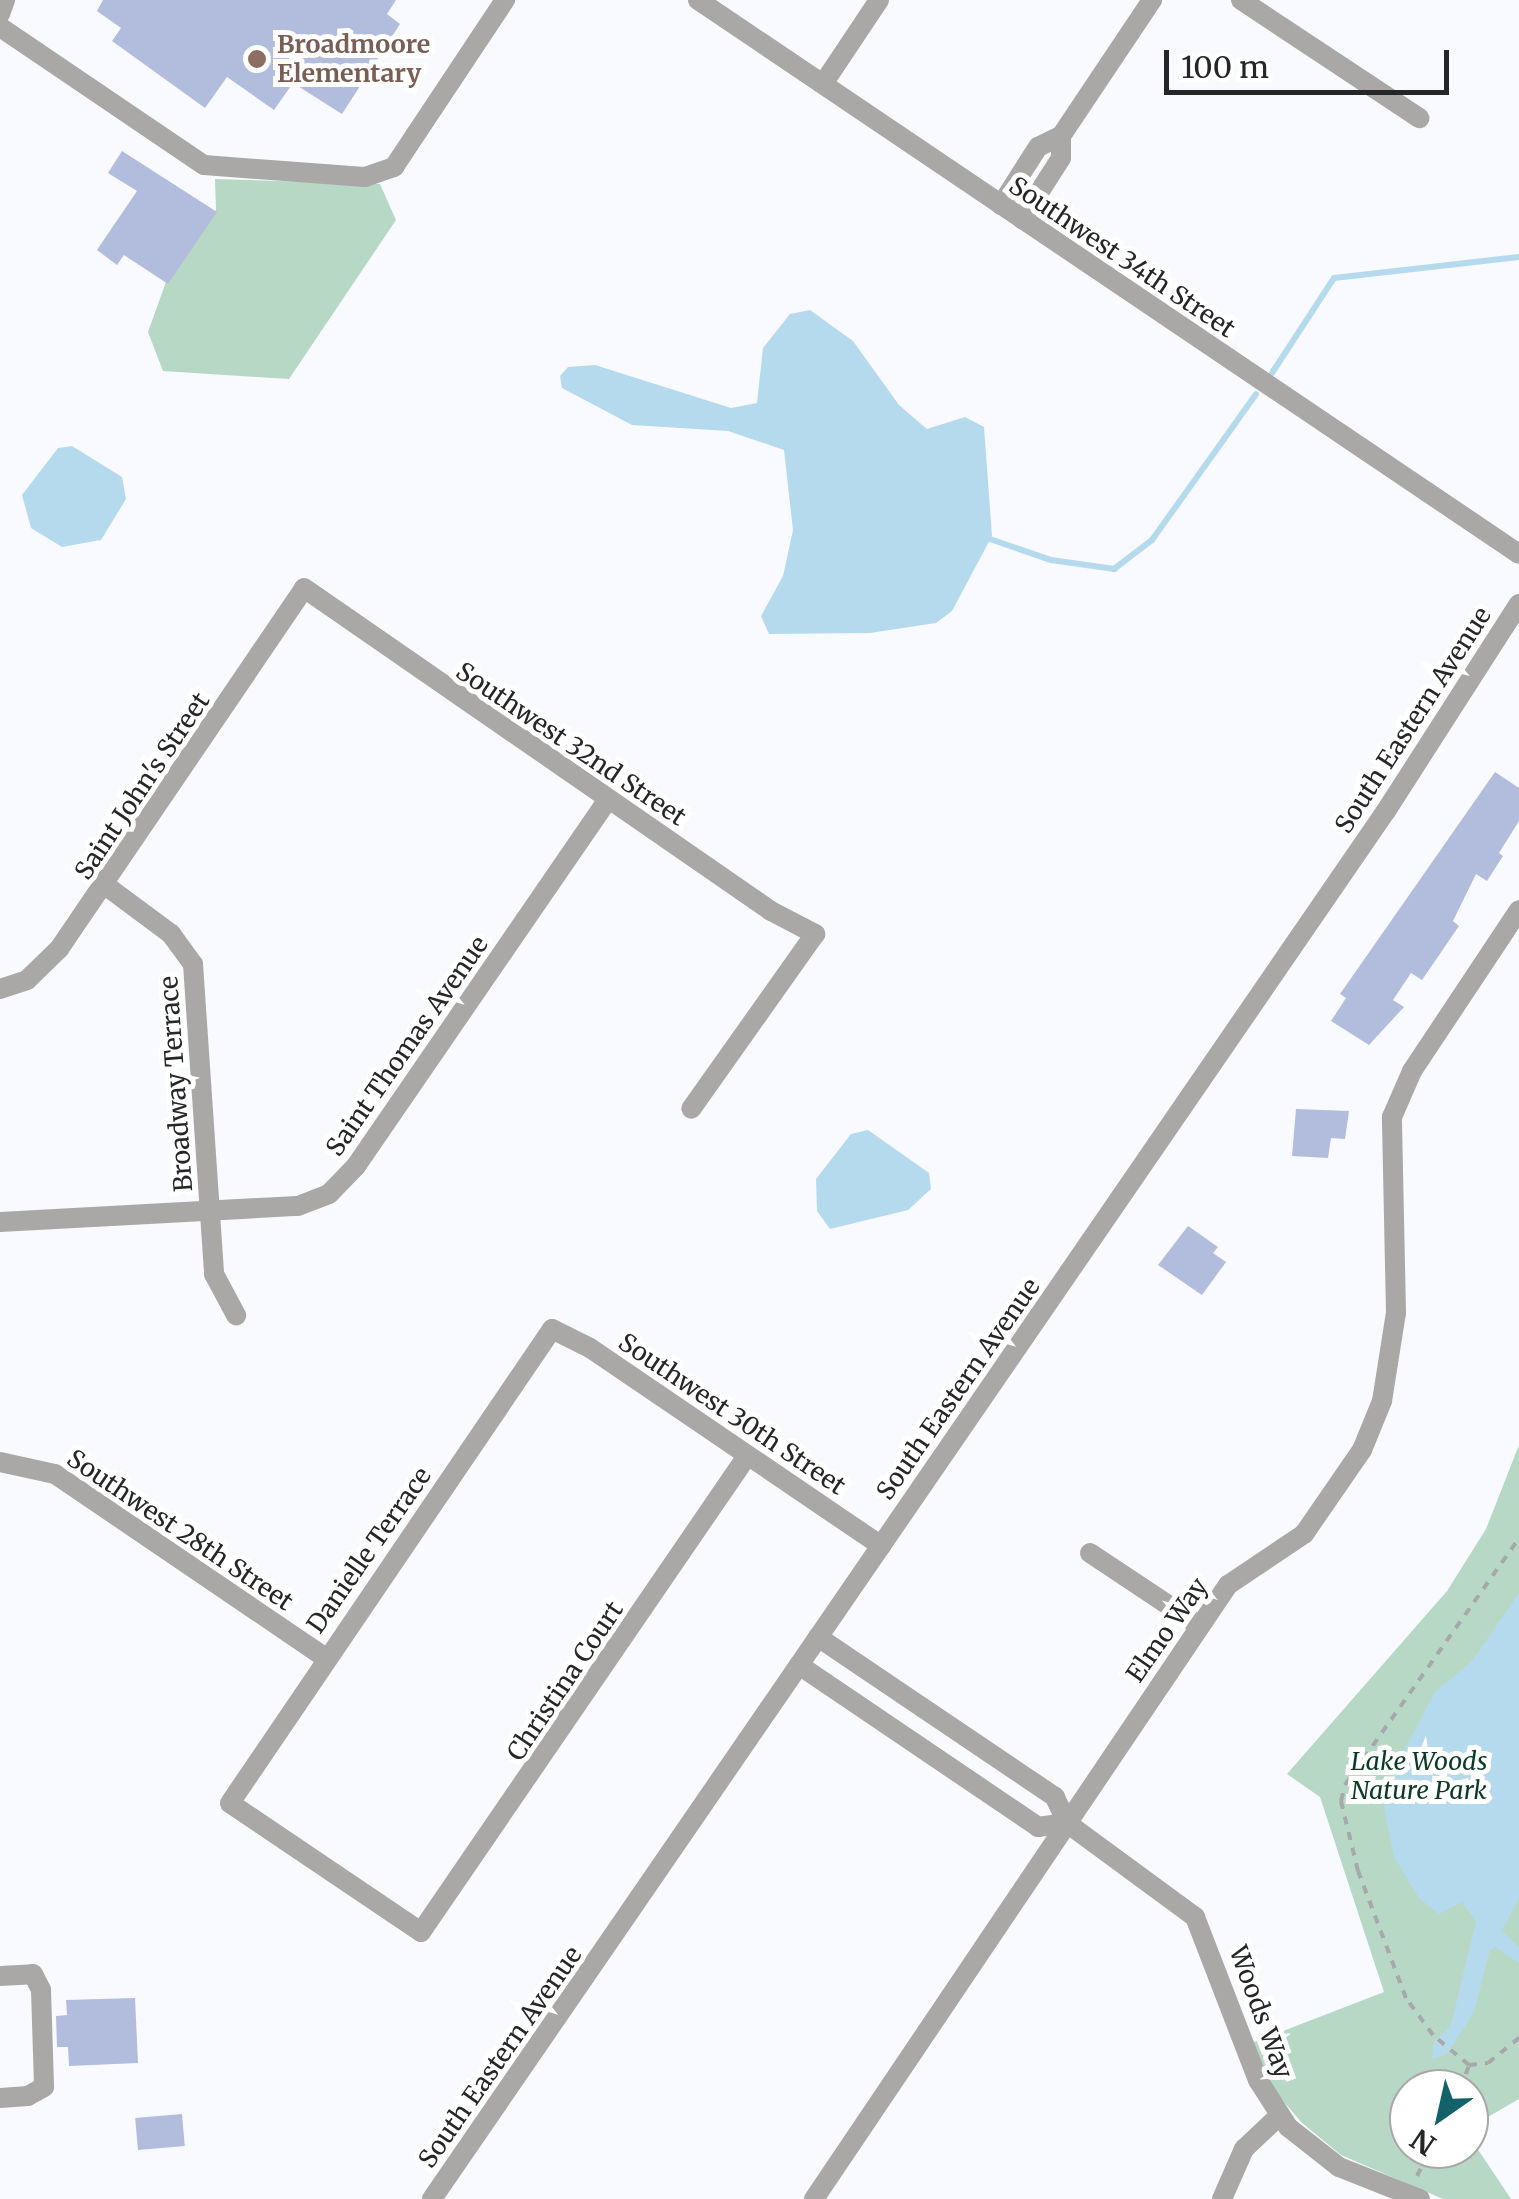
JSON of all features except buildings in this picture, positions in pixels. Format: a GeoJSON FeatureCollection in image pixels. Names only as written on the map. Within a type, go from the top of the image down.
{"type":"FeatureCollection","features":[{"type":"Feature","properties":{"kind":"street"},"geometry":{"type":"LineString","coordinates":[[0,14],[5,0]]}},
{"type":"Feature","properties":{"kind":"street"},"geometry":{"type":"LineString","coordinates":[[0,27],[204,164],[365,177],[394,167],[505,0]]}},
{"type":"Feature","properties":{"kind":"street","name":"Southwest 34th Street"},"geometry":{"type":"LineString","coordinates":[[698,0],[1519,554]]}},
{"type":"Feature","properties":{"kind":"street"},"geometry":{"type":"LineString","coordinates":[[824,84],[880,0]]}},
{"type":"Feature","properties":{"kind":"street"},"geometry":{"type":"LineString","coordinates":[[1001,205],[1038,148],[1061,136],[1152,0]]}},
{"type":"Feature","properties":{"kind":"street"},"geometry":{"type":"LineString","coordinates":[[1241,0],[1419,118]]}},
{"type":"Feature","properties":{"kind":"street"},"geometry":{"type":"LineString","coordinates":[[1022,219],[1060,158],[1061,136]]}},
{"type":"Feature","properties":{"kind":"street","name":"Southwest 32nd Street"},"geometry":{"type":"LineString","coordinates":[[304,588],[770,911],[815,934],[690,1110]]}},
{"type":"Feature","properties":{"kind":"street","name":"Saint John's Street"},"geometry":{"type":"LineString","coordinates":[[0,988],[44,967],[105,885],[304,588]]}},
{"type":"Feature","properties":{"kind":"street","name":"South Eastern Avenue"},"geometry":{"type":"LineString","coordinates":[[432,2199],[1386,811],[1519,604]]}},
{"type":"Feature","properties":{"kind":"street","name":"Saint Thomas Avenue"},"geometry":{"type":"LineString","coordinates":[[0,1222],[298,1206],[342,1182],[608,799]]}},
{"type":"Feature","properties":{"kind":"street","name":"Broadway Terrace"},"geometry":{"type":"LineString","coordinates":[[105,885],[172,934],[193,964],[214,1274],[236,1316]]}},
{"type":"Feature","properties":{"kind":"street","name":"Elmo Way"},"geometry":{"type":"LineString","coordinates":[[814,2199],[1200,1626],[1240,1572],[1293,1542],[1322,1514],[1370,1435],[1396,1314],[1392,1117],[1412,1070],[1519,910]]}},
{"type":"Feature","properties":{"kind":"street","name":"Southwest 30th Street"},"geometry":{"type":"LineString","coordinates":[[552,1328],[881,1546]]}},
{"type":"Feature","properties":{"kind":"street","name":"Danielle Terrace"},"geometry":{"type":"LineString","coordinates":[[230,1803],[552,1328]]}},
{"type":"Feature","properties":{"kind":"street","name":"Christina Court"},"geometry":{"type":"LineString","coordinates":[[230,1803],[422,1932],[747,1456]]}},
{"type":"Feature","properties":{"kind":"street","name":"Southwest 28th Street"},"geometry":{"type":"LineString","coordinates":[[0,1462],[55,1474],[326,1658]]}},
{"type":"Feature","properties":{"kind":"street"},"geometry":{"type":"LineString","coordinates":[[1090,1553],[1200,1626]]}},
{"type":"Feature","properties":{"kind":"street","name":"Woods Way"},"geometry":{"type":"LineString","coordinates":[[818,1637],[1055,1797],[1067,1823],[1195,1917],[1258,2080],[1280,2116],[1339,2167],[1413,2196]]}},
{"type":"Feature","properties":{"kind":"street","name":"Woods Way"},"geometry":{"type":"LineString","coordinates":[[799,1664],[1038,1827],[1067,1823]]}},
{"type":"Feature","properties":{"kind":"street"},"geometry":{"type":"LineString","coordinates":[[882,1720],[896,1689]]}},
{"type":"Feature","properties":{"kind":"street"},"geometry":{"type":"LineString","coordinates":[[0,1976],[34,1974],[40,1990],[44,2087],[28,2096],[0,2098]]}},
{"type":"Feature","properties":{"kind":"street"},"geometry":{"type":"LineString","coordinates":[[1222,2199],[1244,2148],[1280,2116]]}},
{"type":"Feature","properties":{"kind":"path"},"geometry":{"type":"LineString","coordinates":[[1519,1538],[1342,1795],[1358,1871],[1406,1998],[1433,2035],[1468,2065],[1488,2063],[1519,2038]]}},
{"type":"Feature","properties":{"kind":"path"},"geometry":{"type":"LineString","coordinates":[[1467,2069],[1468,2065]]}},
{"type":"Feature","properties":{"kind":"path"},"geometry":{"type":"LineString","coordinates":[[1413,2196],[1423,2169]]}},
{"type":"Feature","properties":{"kind":"green space"},"geometry":{"type":"Polygon","coordinates":[[[215,179],[380,184],[396,220],[289,379],[163,371],[148,332],[167,279],[216,210],[215,179]]]}},
{"type":"Feature","properties":{"kind":"green space","name":"Lake Woods Nature Park"},"geometry":{"type":"Polygon","coordinates":[[[1519,1445],[1519,2099],[1489,2116],[1489,2069],[1389,2069],[1389,2169],[1489,2166],[1511,2199],[1443,2199],[1341,2155],[1302,2123],[1273,2089],[1252,2043],[1384,1992],[1320,1797],[1287,1774],[1447,1591],[1486,1529],[1519,1445]]]}},
{"type":"Feature","properties":{"kind":"water"},"geometry":{"type":"Polygon","coordinates":[[[810,310],[853,341],[899,405],[927,429],[965,417],[984,427],[992,536],[952,611],[936,623],[870,633],[769,634],[761,616],[783,576],[793,530],[784,450],[728,431],[632,425],[562,388],[560,376],[568,367],[595,365],[731,408],[757,403],[763,348],[790,314],[810,310]]]}},
{"type":"Feature","properties":{"kind":"water"},"geometry":{"type":"Polygon","coordinates":[[[72,446],[122,477],[126,499],[101,540],[62,547],[31,528],[22,495],[58,448],[72,446]]]}},
{"type":"Feature","properties":{"kind":"water"},"geometry":{"type":"Polygon","coordinates":[[[868,1130],[929,1173],[931,1189],[908,1210],[830,1229],[817,1211],[816,1179],[851,1134],[868,1130]]]}},
{"type":"Feature","properties":{"kind":"water"},"geometry":{"type":"Polygon","coordinates":[[[1519,1593],[1519,1898],[1502,1931],[1519,1947],[1519,1963],[1495,1947],[1490,1950],[1474,2012],[1446,2055],[1432,2059],[1434,2042],[1451,2025],[1476,1921],[1462,1902],[1439,1914],[1419,1898],[1394,1857],[1384,1807],[1390,1777],[1435,1692],[1472,1661],[1519,1593]]]}},
{"type":"Feature","properties":{"kind":"waterway"},"geometry":{"type":"LineString","coordinates":[[1272,373],[1334,278],[1519,257]]}},
{"type":"Feature","properties":{"kind":"waterway"},"geometry":{"type":"LineString","coordinates":[[987,538],[1051,560],[1114,569],[1152,540],[1256,394]]}},
{"type":"Feature","properties":{"kind":"place","name":"Broadmoore Elementary"},"geometry":{"type":"Point","coordinates":[257,59]}}]}
